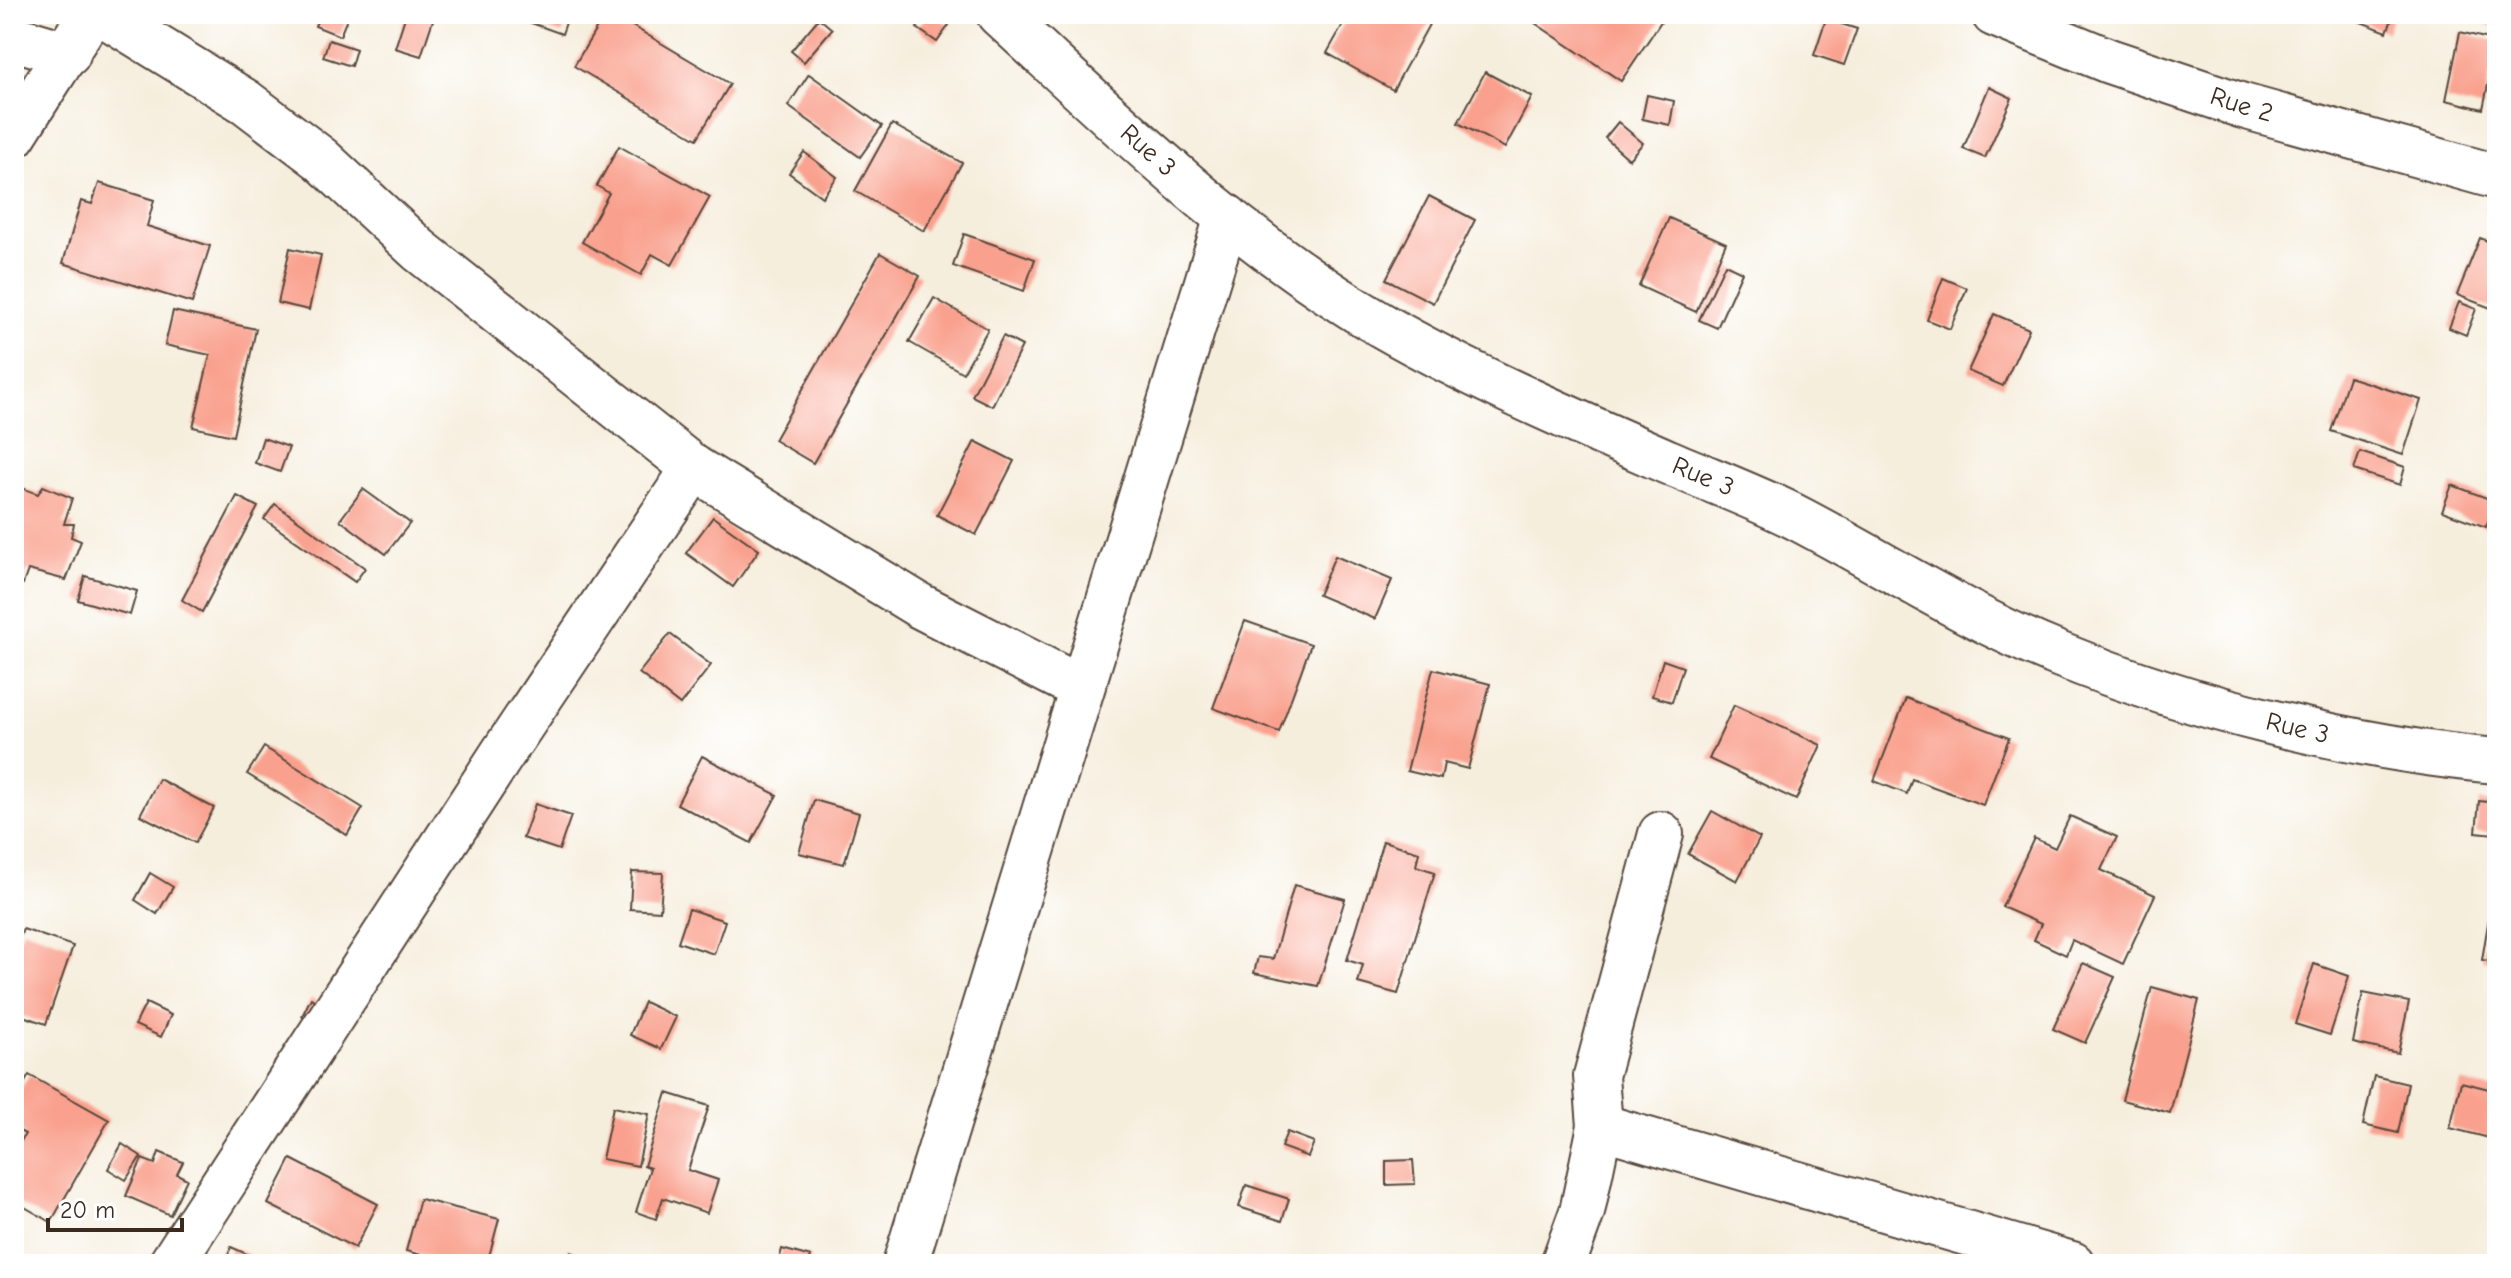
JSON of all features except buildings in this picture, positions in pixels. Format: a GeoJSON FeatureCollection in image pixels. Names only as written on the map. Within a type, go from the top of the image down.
{"type":"FeatureCollection","features":[{"type":"Feature","properties":{"kind":"street"},"geometry":{"type":"LineString","coordinates":[[14,135],[91,14]]}},
{"type":"Feature","properties":{"kind":"street"},"geometry":{"type":"LineString","coordinates":[[103,14],[246,102],[321,159],[419,250],[694,468],[920,606],[1081,688]]}},
{"type":"Feature","properties":{"kind":"street","name":"Rue 3"},"geometry":{"type":"LineString","coordinates":[[999,14],[1227,217],[1312,281],[1383,326],[1600,433],[1798,518],[1959,608],[2057,653],[2131,681],[2256,717],[2374,743],[2497,761]]}},
{"type":"Feature","properties":{"kind":"street","name":"Rue 2"},"geometry":{"type":"LineString","coordinates":[[1994,14],[2109,61],[2243,106],[2497,177]]}},
{"type":"Feature","properties":{"kind":"street"},"geometry":{"type":"LineString","coordinates":[[14,38],[68,54]]}},
{"type":"Feature","properties":{"kind":"street"},"geometry":{"type":"LineString","coordinates":[[905,1264],[1227,217]]}},
{"type":"Feature","properties":{"kind":"street"},"geometry":{"type":"LineString","coordinates":[[171,1264],[503,753],[694,468]]}},
{"type":"Feature","properties":{"kind":"street"},"geometry":{"type":"LineString","coordinates":[[1563,1264],[1582,1212],[1600,1126],[1596,1076],[1661,834]]}},
{"type":"Feature","properties":{"kind":"street"},"geometry":{"type":"LineString","coordinates":[[1600,1126],[2072,1264]]}}]}
